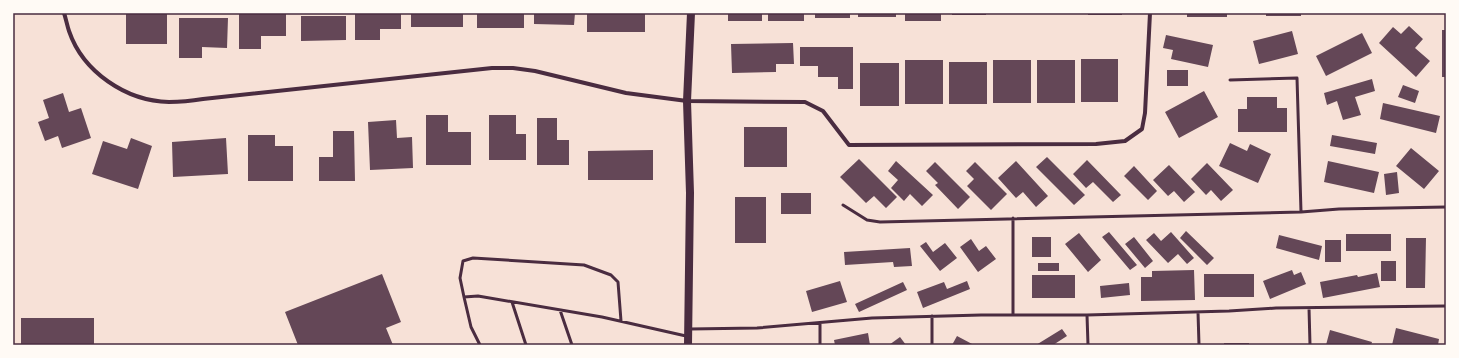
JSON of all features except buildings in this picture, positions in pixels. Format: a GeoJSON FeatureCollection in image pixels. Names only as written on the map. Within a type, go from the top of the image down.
{"type":"FeatureCollection","features":[{"type":"Feature","properties":{"kind":"main road"},"geometry":{"type":"LineString","coordinates":[[688,337],[690,193],[687,101],[690,13]]}},
{"type":"Feature","properties":{"kind":"street"},"geometry":{"type":"LineString","coordinates":[[64,13],[69,31],[77,48],[97,74],[118,88],[141,98],[167,102],[185,102],[492,68],[513,68],[535,71],[626,93],[687,101],[805,102],[822,111],[849,145],[1096,144],[1125,141],[1142,129],[1145,113],[1150,13]]}},
{"type":"Feature","properties":{"kind":"lane"},"geometry":{"type":"LineString","coordinates":[[1230,80],[1297,78],[1301,212]]}},
{"type":"Feature","properties":{"kind":"lane"},"geometry":{"type":"LineString","coordinates":[[843,205],[867,220],[880,222],[1446,207]]}},
{"type":"Feature","properties":{"kind":"lane"},"geometry":{"type":"LineString","coordinates":[[1013,218],[1013,315]]}},
{"type":"Feature","properties":{"kind":"lane"},"geometry":{"type":"LineString","coordinates":[[480,345],[471,327],[460,278],[463,261],[472,258],[584,265],[611,275],[618,282],[621,321]]}},
{"type":"Feature","properties":{"kind":"lane"},"geometry":{"type":"LineString","coordinates":[[464,297],[478,296],[560,310],[621,321],[688,337],[757,328],[872,318],[1087,315],[1309,308],[1446,306]]}},
{"type":"Feature","properties":{"kind":"lane"},"geometry":{"type":"LineString","coordinates":[[512,302],[526,345]]}},
{"type":"Feature","properties":{"kind":"lane"},"geometry":{"type":"LineString","coordinates":[[1309,308],[1310,345]]}},
{"type":"Feature","properties":{"kind":"lane"},"geometry":{"type":"LineString","coordinates":[[560,310],[572,345]]}},
{"type":"Feature","properties":{"kind":"lane"},"geometry":{"type":"LineString","coordinates":[[1198,312],[1199,345]]}},
{"type":"Feature","properties":{"kind":"lane"},"geometry":{"type":"LineString","coordinates":[[1087,315],[1088,345]]}},
{"type":"Feature","properties":{"kind":"lane"},"geometry":{"type":"LineString","coordinates":[[932,316],[932,345]]}},
{"type":"Feature","properties":{"kind":"lane"},"geometry":{"type":"LineString","coordinates":[[820,323],[820,345]]}}]}
